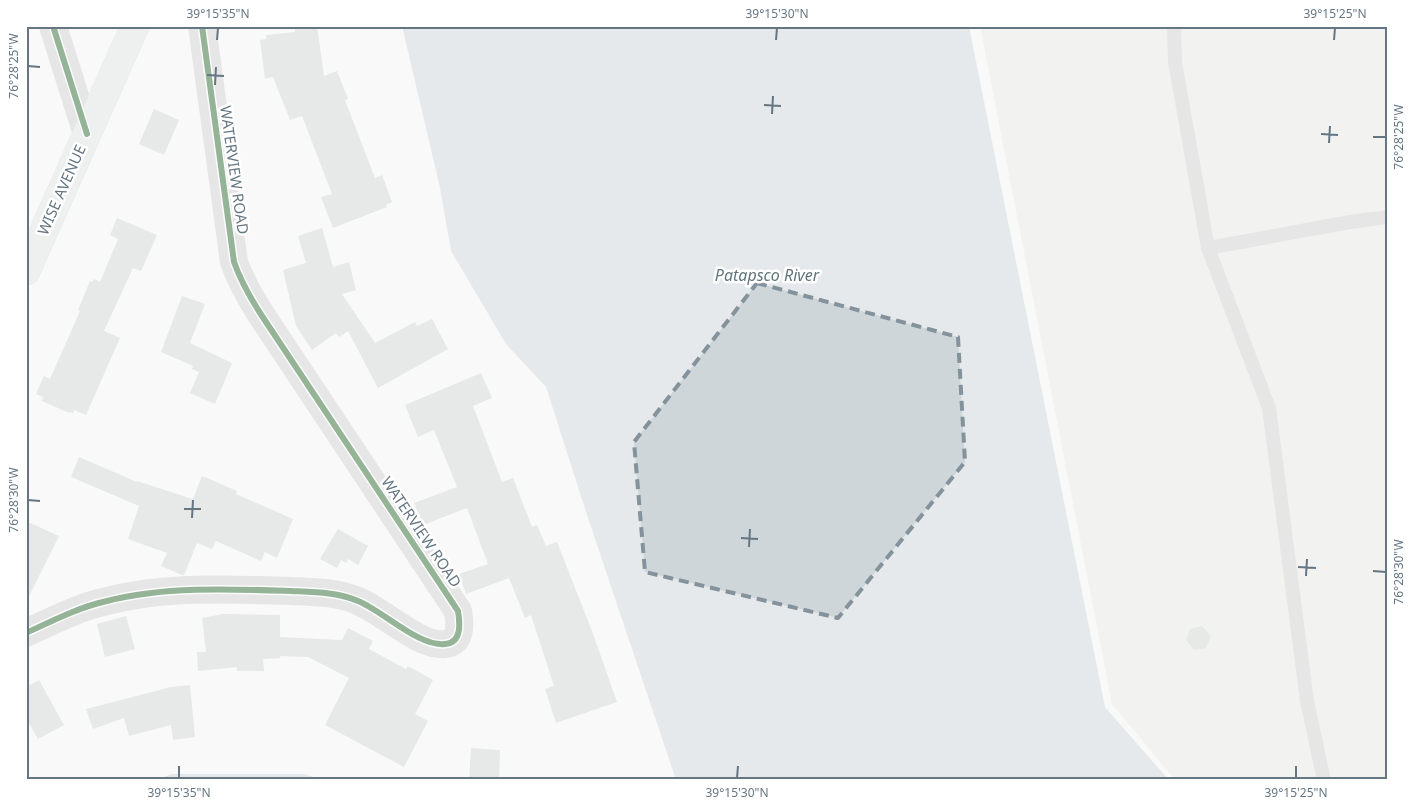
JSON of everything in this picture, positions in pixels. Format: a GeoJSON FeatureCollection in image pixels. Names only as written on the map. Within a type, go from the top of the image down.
{"type":"FeatureCollection","features":[{"type":"Feature","properties":{"kind":"main road","name":"WISE AVENUE"},"geometry":{"type":"LineString","coordinates":[[26,271],[135,26]]}},
{"type":"Feature","properties":{"kind":"street"},"geometry":{"type":"LineString","coordinates":[[53,26],[87,134]]}},
{"type":"Feature","properties":{"kind":"street","name":"WATERVIEW ROAD"},"geometry":{"type":"LineString","coordinates":[[26,633],[79,610],[106,601],[137,595],[168,592],[255,590],[341,595],[358,600],[432,644],[453,642],[458,636],[461,625],[458,611],[262,316],[238,273],[234,262],[202,26]]}},
{"type":"Feature","properties":{"kind":"lane"},"geometry":{"type":"LineString","coordinates":[[1174,26],[1176,62],[1208,248],[1269,408],[1307,701],[1324,780]]}},
{"type":"Feature","properties":{"kind":"lane"},"geometry":{"type":"LineString","coordinates":[[1208,248],[1387,217]]}},
{"type":"Feature","properties":{"kind":"highlighted area"},"geometry":{"type":"Polygon","coordinates":[[[757,283],[958,337],[965,462],[838,618],[645,572],[634,442],[757,283]]]}},
{"type":"Feature","properties":{"kind":"shaded area"},"geometry":{"type":"Polygon","coordinates":[[[980,26],[1387,26],[1387,780],[1175,780],[1112,704],[980,26]]]}},
{"type":"Feature","properties":{"kind":"water","name":"Patapsco River"},"geometry":{"type":"Polygon","coordinates":[[[402,26],[969,26],[1105,707],[1169,780],[676,780],[546,387],[506,344],[451,251],[440,188],[402,26]]]}},
{"type":"Feature","properties":{"kind":"water"},"geometry":{"type":"Polygon","coordinates":[[[171,774],[304,774],[324,780],[157,780],[171,774]]]}},
{"type":"Feature","properties":{"kind":"building"},"geometry":{"type":"Polygon","coordinates":[[[295,26],[317,26],[324,76],[337,71],[348,99],[345,100],[375,178],[382,175],[392,202],[386,205],[387,207],[333,228],[321,197],[332,194],[302,116],[290,120],[273,77],[265,79],[260,40],[266,39],[266,35],[295,32],[295,26]]]}},
{"type":"Feature","properties":{"kind":"building"},"geometry":{"type":"Polygon","coordinates":[[[154,109],[179,120],[164,155],[139,144],[154,109]]]}},
{"type":"Feature","properties":{"kind":"building"},"geometry":{"type":"Polygon","coordinates":[[[117,218],[157,235],[141,271],[133,268],[104,331],[120,338],[86,415],[74,410],[73,413],[69,413],[42,401],[43,397],[36,394],[44,376],[50,379],[80,311],[78,310],[90,281],[92,282],[94,279],[100,282],[118,239],[110,235],[117,218]]]}},
{"type":"Feature","properties":{"kind":"building"},"geometry":{"type":"Polygon","coordinates":[[[322,228],[333,267],[349,262],[356,290],[342,294],[375,343],[415,322],[417,326],[432,319],[448,349],[378,388],[348,331],[339,337],[336,333],[312,350],[296,326],[283,270],[306,263],[298,236],[322,228]]]}},
{"type":"Feature","properties":{"kind":"building"},"geometry":{"type":"Polygon","coordinates":[[[182,296],[205,304],[190,343],[232,363],[215,404],[190,393],[199,372],[192,369],[193,366],[161,352],[182,296]]]}},
{"type":"Feature","properties":{"kind":"building"},"geometry":{"type":"Polygon","coordinates":[[[481,373],[492,398],[473,406],[502,482],[513,478],[532,527],[537,525],[546,546],[557,542],[592,631],[617,702],[556,723],[545,689],[554,686],[531,615],[525,618],[509,578],[466,594],[459,574],[488,564],[467,508],[423,525],[414,503],[457,487],[434,430],[418,437],[405,405],[481,373]]]}},
{"type":"Feature","properties":{"kind":"building"},"geometry":{"type":"Polygon","coordinates":[[[79,457],[137,482],[193,499],[202,476],[237,491],[236,494],[293,519],[277,558],[265,552],[261,561],[216,541],[212,549],[197,543],[184,575],[182,575],[161,566],[167,553],[128,539],[139,506],[71,477],[79,457]]]}},
{"type":"Feature","properties":{"kind":"building"},"geometry":{"type":"Polygon","coordinates":[[[26,521],[59,536],[26,602],[26,521]]]}},
{"type":"Feature","properties":{"kind":"building"},"geometry":{"type":"Polygon","coordinates":[[[338,529],[368,546],[358,565],[348,559],[346,563],[341,560],[337,568],[320,559],[338,529]]]}},
{"type":"Feature","properties":{"kind":"building"},"geometry":{"type":"Polygon","coordinates":[[[223,614],[280,615],[280,637],[342,640],[348,628],[373,641],[369,649],[406,669],[408,666],[433,680],[415,714],[428,721],[404,767],[325,725],[349,678],[308,657],[280,656],[280,658],[263,659],[264,671],[237,671],[237,667],[198,671],[197,652],[206,652],[202,618],[223,614]]]}},
{"type":"Feature","properties":{"kind":"building"},"geometry":{"type":"Polygon","coordinates":[[[126,616],[135,649],[105,657],[97,624],[126,616]]]}},
{"type":"Feature","properties":{"kind":"building"},"geometry":{"type":"Polygon","coordinates":[[[1202,626],[1211,636],[1206,648],[1194,650],[1186,640],[1190,629],[1202,626]]]}},
{"type":"Feature","properties":{"kind":"building"},"geometry":{"type":"Polygon","coordinates":[[[39,680],[64,725],[38,739],[26,718],[26,687],[39,680]]]}},
{"type":"Feature","properties":{"kind":"building"},"geometry":{"type":"Polygon","coordinates":[[[190,685],[195,737],[173,740],[171,725],[129,736],[124,718],[93,729],[86,709],[171,687],[190,685]]]}},
{"type":"Feature","properties":{"kind":"building"},"geometry":{"type":"Polygon","coordinates":[[[471,748],[500,750],[499,780],[469,780],[471,748]]]}},
{"type":"Feature","properties":{"kind":"cycle path"},"geometry":{"type":"LineString","coordinates":[[53,26],[87,134]]}},
{"type":"Feature","properties":{"kind":"cycle path"},"geometry":{"type":"LineString","coordinates":[[26,633],[76,611],[129,596],[175,591],[222,589],[325,593],[350,598],[368,606],[424,640],[435,643],[451,643],[459,632],[458,611],[262,316],[234,262],[202,26]]}}]}
